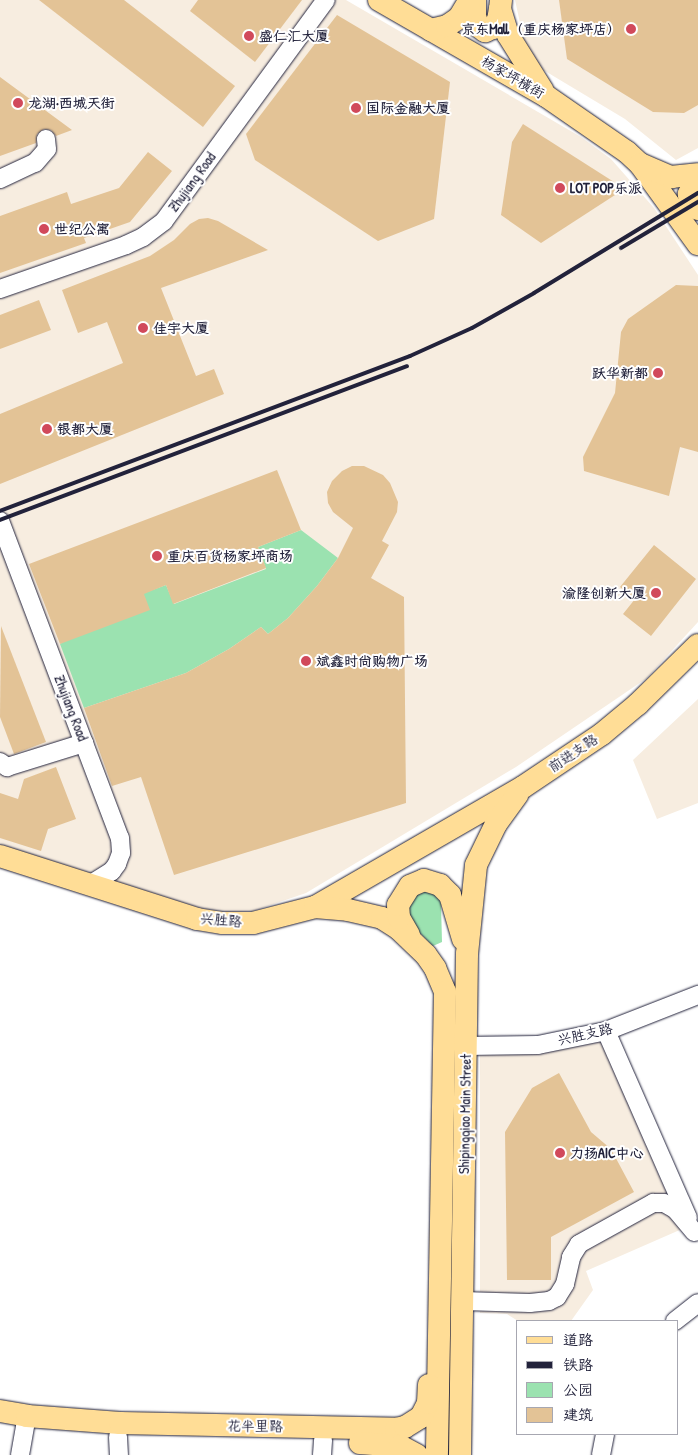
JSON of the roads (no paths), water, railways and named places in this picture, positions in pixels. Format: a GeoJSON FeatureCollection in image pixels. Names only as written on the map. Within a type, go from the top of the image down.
{"type":"FeatureCollection","features":[{"type":"Feature","properties":{"kind":"main road","name":"杨家坪横街"},"geometry":{"type":"LineString","coordinates":[[379,0],[546,96],[613,142],[640,164]]}},
{"type":"Feature","properties":{"kind":"main road"},"geometry":{"type":"LineString","coordinates":[[431,30],[447,26],[459,18],[470,0]]}},
{"type":"Feature","properties":{"kind":"main road"},"geometry":{"type":"LineString","coordinates":[[475,0],[475,16],[478,26],[485,31],[493,28],[498,20],[501,4]]}},
{"type":"Feature","properties":{"kind":"main road"},"geometry":{"type":"LineString","coordinates":[[501,4],[508,35],[546,96]]}},
{"type":"Feature","properties":{"kind":"main road"},"geometry":{"type":"LineString","coordinates":[[640,164],[671,176],[698,174]]}},
{"type":"Feature","properties":{"kind":"main road"},"geometry":{"type":"LineString","coordinates":[[640,164],[698,244]]}},
{"type":"Feature","properties":{"kind":"main road"},"geometry":{"type":"LineString","coordinates":[[698,180],[689,194],[690,199],[698,209]]}},
{"type":"Feature","properties":{"kind":"main road","name":"前进支路"},"geometry":{"type":"LineString","coordinates":[[433,840],[523,787],[602,734],[645,698],[698,645]]}},
{"type":"Feature","properties":{"kind":"main road","name":"Shipingqiao Main Street"},"geometry":{"type":"LineString","coordinates":[[460,1455],[467,954],[476,866],[496,824],[523,787]]}},
{"type":"Feature","properties":{"kind":"main road","name":"兴胜路"},"geometry":{"type":"LineString","coordinates":[[0,856],[197,919],[223,923],[253,923],[315,907],[433,840]]}},
{"type":"Feature","properties":{"kind":"main road"},"geometry":{"type":"LineString","coordinates":[[414,942],[401,925],[398,905],[410,886],[424,880],[446,890],[454,903],[467,954]]}},
{"type":"Feature","properties":{"kind":"main road","name":"Shipingqiao Main Street"},"geometry":{"type":"LineString","coordinates":[[315,907],[348,910],[382,918],[414,942],[435,968],[445,992],[447,1005],[440,1333],[440,1452]]}},
{"type":"Feature","properties":{"kind":"main road","name":"花半里路"},"geometry":{"type":"LineString","coordinates":[[0,1411],[26,1422],[119,1446],[323,1447],[392,1437],[414,1422],[425,1411],[432,1363],[440,1333]]}},
{"type":"Feature","properties":{"kind":"main road"},"geometry":{"type":"LineString","coordinates":[[392,1437],[414,1433],[440,1452],[451,1437],[460,1407]]}},
{"type":"Feature","properties":{"kind":"main road","name":"花半里路"},"geometry":{"type":"LineString","coordinates":[[0,1424],[26,1422],[120,1423],[392,1437],[400,1446],[417,1455]]}},
{"type":"Feature","properties":{"kind":"street","name":"Zhujiang Road"},"geometry":{"type":"LineString","coordinates":[[0,289],[143,237],[164,220],[326,0]]}},
{"type":"Feature","properties":{"kind":"street"},"geometry":{"type":"LineString","coordinates":[[0,179],[35,163],[47,149],[46,139]]}},
{"type":"Feature","properties":{"kind":"street","name":"Zhujiang Road"},"geometry":{"type":"LineString","coordinates":[[0,521],[120,838],[121,845],[117,864],[112,871],[91,884]]}},
{"type":"Feature","properties":{"kind":"street"},"geometry":{"type":"LineString","coordinates":[[0,762],[7,767],[84,743]]}},
{"type":"Feature","properties":{"kind":"street","name":"兴胜支路"},"geometry":{"type":"LineString","coordinates":[[466,1046],[538,1045],[606,1031],[698,995]]}},
{"type":"Feature","properties":{"kind":"street"},"geometry":{"type":"LineString","coordinates":[[606,1031],[696,1237]]}},
{"type":"Feature","properties":{"kind":"street"},"geometry":{"type":"LineString","coordinates":[[462,1301],[530,1303],[549,1301],[556,1297],[565,1284],[571,1257],[579,1244],[653,1203],[658,1202],[670,1205],[696,1237]]}},
{"type":"Feature","properties":{"kind":"street"},"geometry":{"type":"LineString","coordinates":[[676,1320],[698,1303]]}},
{"type":"Feature","properties":{"kind":"street"},"geometry":{"type":"LineString","coordinates":[[20,1455],[26,1422]]}},
{"type":"Feature","properties":{"kind":"street"},"geometry":{"type":"LineString","coordinates":[[602,1455],[605,1435]]}},
{"type":"Feature","properties":{"kind":"railway"},"geometry":{"type":"LineString","coordinates":[[0,511],[410,356],[472,328],[534,293],[698,193]]}},
{"type":"Feature","properties":{"kind":"railway"},"geometry":{"type":"LineString","coordinates":[[621,248],[698,202]]}},
{"type":"Feature","properties":{"kind":"railway"},"geometry":{"type":"LineString","coordinates":[[0,520],[407,366]]}},
{"type":"Feature","properties":{"kind":"place","name":"京东Mall（重庆杨家坪店）"},"geometry":{"type":"Point","coordinates":[631,29]}},
{"type":"Feature","properties":{"kind":"place","name":"盛仁汇大厦"},"geometry":{"type":"Point","coordinates":[249,36]}},
{"type":"Feature","properties":{"kind":"place","name":"龙湖·西城天街"},"geometry":{"type":"Point","coordinates":[18,103]}},
{"type":"Feature","properties":{"kind":"place","name":"国际金融大厦"},"geometry":{"type":"Point","coordinates":[356,108]}},
{"type":"Feature","properties":{"kind":"place","name":"LOT POP乐派"},"geometry":{"type":"Point","coordinates":[560,188]}},
{"type":"Feature","properties":{"kind":"place","name":"世纪公寓"},"geometry":{"type":"Point","coordinates":[44,229]}},
{"type":"Feature","properties":{"kind":"place","name":"佳宇大厦"},"geometry":{"type":"Point","coordinates":[143,328]}},
{"type":"Feature","properties":{"kind":"place","name":"跃华新都"},"geometry":{"type":"Point","coordinates":[658,373]}},
{"type":"Feature","properties":{"kind":"place","name":"银都大厦"},"geometry":{"type":"Point","coordinates":[47,429]}},
{"type":"Feature","properties":{"kind":"place","name":"重庆百货杨家坪商场"},"geometry":{"type":"Point","coordinates":[157,556]}},
{"type":"Feature","properties":{"kind":"place","name":"渝隆创新大厦"},"geometry":{"type":"Point","coordinates":[656,593]}},
{"type":"Feature","properties":{"kind":"place","name":"斌鑫时尚购物广场"},"geometry":{"type":"Point","coordinates":[306,661]}},
{"type":"Feature","properties":{"kind":"place","name":"力扬AIC中心"},"geometry":{"type":"Point","coordinates":[560,1153]}}]}
